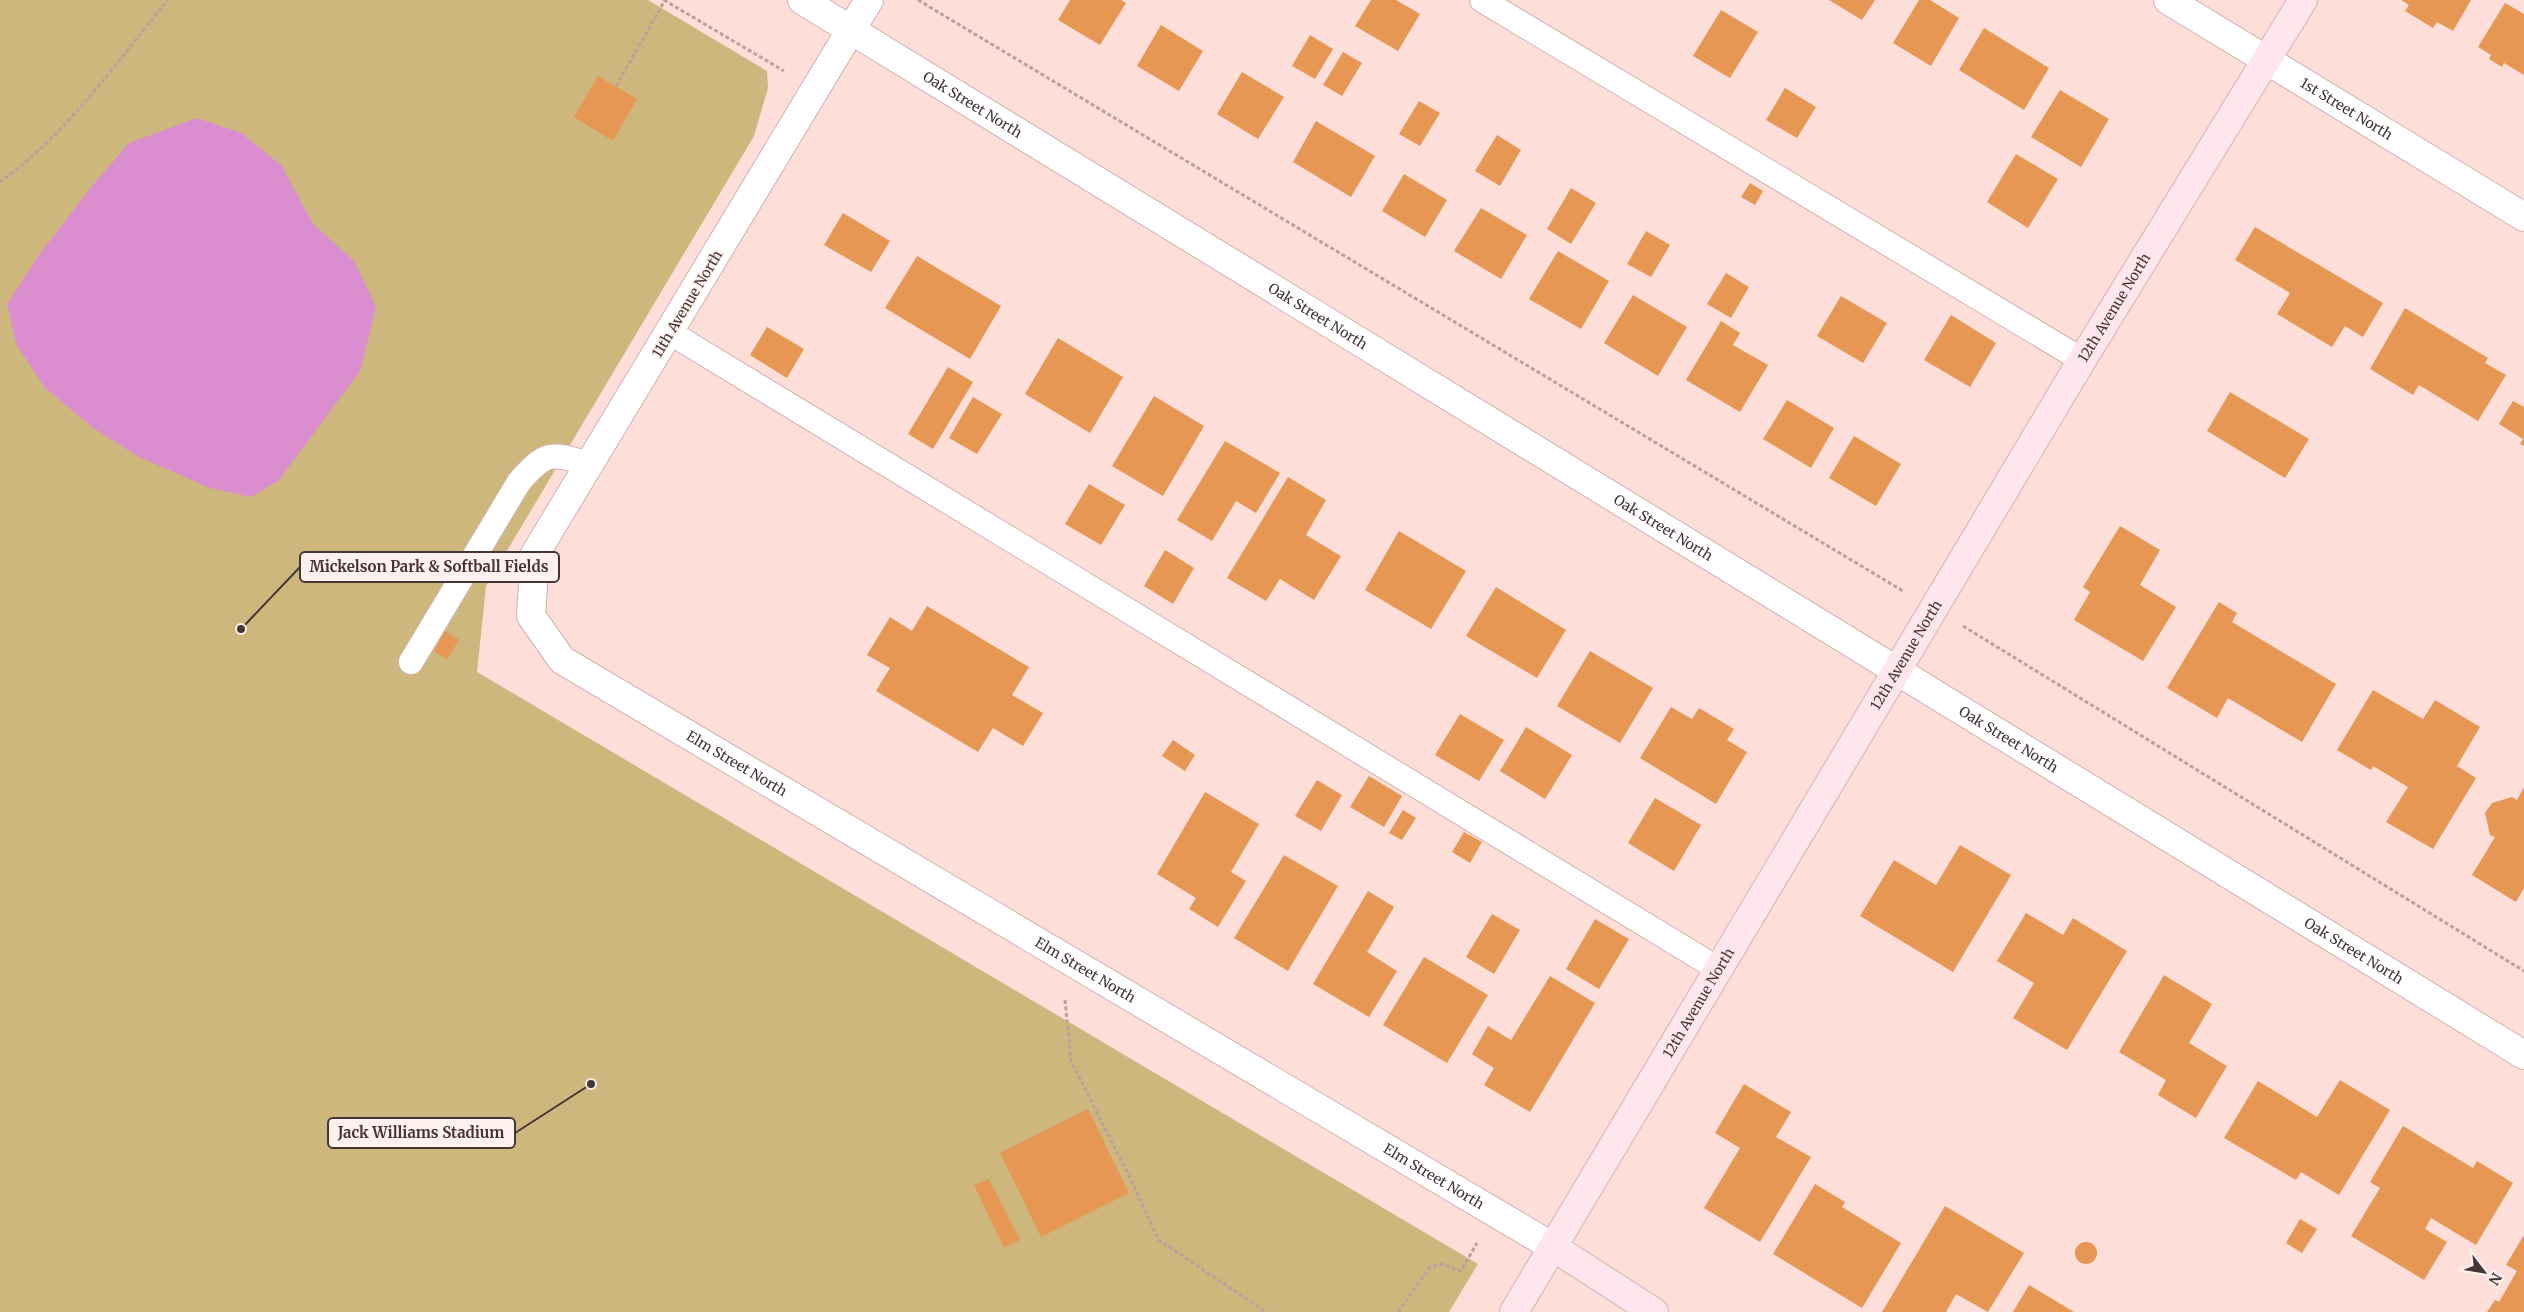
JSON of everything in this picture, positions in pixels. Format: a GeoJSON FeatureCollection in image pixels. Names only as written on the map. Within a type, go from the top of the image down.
{"type":"FeatureCollection","features":[{"type":"Feature","properties":{"kind":"main road","name":"12th Avenue North"},"geometry":{"type":"LineString","coordinates":[[1514,1312],[1720,970],[2082,360],[2303,0]]}},
{"type":"Feature","properties":{"kind":"main road","name":"Elm Street North"},"geometry":{"type":"LineString","coordinates":[[1553,1247],[1654,1312]]}},
{"type":"Feature","properties":{"kind":"street","name":"Oak Street North"},"geometry":{"type":"LineString","coordinates":[[802,0],[2524,1055]]}},
{"type":"Feature","properties":{"kind":"street","name":"11th Avenue North"},"geometry":{"type":"LineString","coordinates":[[531,616],[535,554],[869,0]]}},
{"type":"Feature","properties":{"kind":"street","name":"1st Street North"},"geometry":{"type":"LineString","coordinates":[[2168,0],[2524,217]]}},
{"type":"Feature","properties":{"kind":"street","name":"Elm Street North"},"geometry":{"type":"LineString","coordinates":[[531,616],[562,660],[1553,1247]]}},
{"type":"Feature","properties":{"kind":"lane"},"geometry":{"type":"LineString","coordinates":[[1482,0],[2082,360]]}},
{"type":"Feature","properties":{"kind":"lane"},"geometry":{"type":"LineString","coordinates":[[669,332],[1720,970]]}},
{"type":"Feature","properties":{"kind":"lane"},"geometry":{"type":"LineString","coordinates":[[411,662],[519,482],[537,462],[556,455],[590,464]]}},
{"type":"Feature","properties":{"kind":"path"},"geometry":{"type":"LineString","coordinates":[[0,182],[14,172],[75,113],[168,0]]}},
{"type":"Feature","properties":{"kind":"path"},"geometry":{"type":"LineString","coordinates":[[616,86],[664,0],[815,90]]}},
{"type":"Feature","properties":{"kind":"path"},"geometry":{"type":"LineString","coordinates":[[918,0],[1933,609],[2524,971]]}},
{"type":"Feature","properties":{"kind":"path"},"geometry":{"type":"LineString","coordinates":[[1057,994],[1066,1000],[1071,1062],[1132,1182],[1159,1240],[1266,1312]]}},
{"type":"Feature","properties":{"kind":"path"},"geometry":{"type":"LineString","coordinates":[[1398,1312],[1430,1267],[1442,1264],[1461,1272],[1496,1213]]}},
{"type":"Feature","properties":{"kind":"shaded area"},"geometry":{"type":"Polygon","coordinates":[[[0,0],[648,0],[767,71],[768,88],[754,136],[486,586],[477,672],[1478,1264],[1449,1312],[0,1312],[0,0]]]}},
{"type":"Feature","properties":{"kind":"shaded area"},"geometry":{"type":"Polygon","coordinates":[[[197,118],[241,133],[281,165],[313,224],[354,261],[376,307],[360,371],[278,481],[251,497],[210,488],[139,457],[93,428],[45,388],[16,344],[7,304],[39,255],[93,185],[129,143],[197,118]]]}},
{"type":"Feature","properties":{"kind":"building"},"geometry":{"type":"Polygon","coordinates":[[[1070,0],[1121,0],[1126,3],[1100,45],[1058,20],[1070,0]]]}},
{"type":"Feature","properties":{"kind":"building"},"geometry":{"type":"Polygon","coordinates":[[[1371,0],[1396,0],[1420,14],[1398,51],[1355,26],[1371,0]]]}},
{"type":"Feature","properties":{"kind":"building"},"geometry":{"type":"Polygon","coordinates":[[[1829,0],[1875,0],[1862,20],[1829,0]]]}},
{"type":"Feature","properties":{"kind":"building"},"geometry":{"type":"Polygon","coordinates":[[[1919,0],[1930,0],[1959,18],[1931,66],[1893,43],[1919,0]]]}},
{"type":"Feature","properties":{"kind":"building"},"geometry":{"type":"Polygon","coordinates":[[[2401,0],[2471,0],[2453,31],[2437,22],[2433,28],[2405,11],[2409,5],[2401,0]]]}},
{"type":"Feature","properties":{"kind":"building"},"geometry":{"type":"Polygon","coordinates":[[[2505,3],[2524,14],[2524,75],[2504,63],[2502,67],[2489,59],[2491,55],[2478,47],[2505,3]]]}},
{"type":"Feature","properties":{"kind":"building"},"geometry":{"type":"Polygon","coordinates":[[[1721,10],[1758,32],[1730,78],[1693,56],[1721,10]]]}},
{"type":"Feature","properties":{"kind":"building"},"geometry":{"type":"Polygon","coordinates":[[[1161,25],[1203,51],[1179,91],[1137,66],[1161,25]]]}},
{"type":"Feature","properties":{"kind":"building"},"geometry":{"type":"Polygon","coordinates":[[[1984,28],[2049,68],[2024,110],[1959,70],[1984,28]]]}},
{"type":"Feature","properties":{"kind":"building"},"geometry":{"type":"Polygon","coordinates":[[[1310,35],[1333,49],[1315,79],[1292,66],[1310,35]]]}},
{"type":"Feature","properties":{"kind":"building"},"geometry":{"type":"Polygon","coordinates":[[[1343,52],[1362,63],[1342,96],[1323,85],[1343,52]]]}},
{"type":"Feature","properties":{"kind":"building"},"geometry":{"type":"Polygon","coordinates":[[[1242,72],[1284,97],[1258,139],[1217,114],[1242,72]]]}},
{"type":"Feature","properties":{"kind":"building"},"geometry":{"type":"Polygon","coordinates":[[[598,76],[637,99],[613,141],[574,117],[598,76]]]}},
{"type":"Feature","properties":{"kind":"building"},"geometry":{"type":"Polygon","coordinates":[[[1785,88],[1816,107],[1797,138],[1766,120],[1785,88]]]}},
{"type":"Feature","properties":{"kind":"building"},"geometry":{"type":"Polygon","coordinates":[[[2060,90],[2109,119],[2081,167],[2031,137],[2060,90]]]}},
{"type":"Feature","properties":{"kind":"building"},"geometry":{"type":"Polygon","coordinates":[[[1419,101],[1440,113],[1420,146],[1399,134],[1419,101]]]}},
{"type":"Feature","properties":{"kind":"building"},"geometry":{"type":"Polygon","coordinates":[[[1316,121],[1375,156],[1351,197],[1293,162],[1316,121]]]}},
{"type":"Feature","properties":{"kind":"building"},"geometry":{"type":"Polygon","coordinates":[[[1497,135],[1521,150],[1500,186],[1475,171],[1497,135]]]}},
{"type":"Feature","properties":{"kind":"building"},"geometry":{"type":"Polygon","coordinates":[[[2016,154],[2058,179],[2028,228],[1987,202],[2016,154]]]}},
{"type":"Feature","properties":{"kind":"building"},"geometry":{"type":"Polygon","coordinates":[[[1404,174],[1447,200],[1425,237],[1382,211],[1404,174]]]}},
{"type":"Feature","properties":{"kind":"building"},"geometry":{"type":"Polygon","coordinates":[[[1750,183],[1763,191],[1755,205],[1741,197],[1750,183]]]}},
{"type":"Feature","properties":{"kind":"building"},"geometry":{"type":"Polygon","coordinates":[[[1571,188],[1596,203],[1571,244],[1547,229],[1571,188]]]}},
{"type":"Feature","properties":{"kind":"building"},"geometry":{"type":"Polygon","coordinates":[[[1481,208],[1527,235],[1501,279],[1454,251],[1481,208]]]}},
{"type":"Feature","properties":{"kind":"building"},"geometry":{"type":"Polygon","coordinates":[[[843,213],[890,241],[871,272],[824,245],[843,213]]]}},
{"type":"Feature","properties":{"kind":"building"},"geometry":{"type":"Polygon","coordinates":[[[2255,227],[2383,303],[2363,337],[2345,326],[2332,347],[2277,314],[2290,293],[2235,260],[2255,227]]]}},
{"type":"Feature","properties":{"kind":"building"},"geometry":{"type":"Polygon","coordinates":[[[1646,231],[1670,245],[1651,277],[1627,264],[1646,231]]]}},
{"type":"Feature","properties":{"kind":"building"},"geometry":{"type":"Polygon","coordinates":[[[1558,251],[1609,281],[1581,329],[1529,299],[1558,251]]]}},
{"type":"Feature","properties":{"kind":"building"},"geometry":{"type":"Polygon","coordinates":[[[917,256],[1001,306],[970,359],[885,308],[917,256]]]}},
{"type":"Feature","properties":{"kind":"building"},"geometry":{"type":"Polygon","coordinates":[[[1726,273],[1749,287],[1731,318],[1707,304],[1726,273]]]}},
{"type":"Feature","properties":{"kind":"building"},"geometry":{"type":"Polygon","coordinates":[[[1633,295],[1687,327],[1658,376],[1604,343],[1633,295]]]}},
{"type":"Feature","properties":{"kind":"building"},"geometry":{"type":"Polygon","coordinates":[[[1841,296],[1887,323],[1863,363],[1817,336],[1841,296]]]}},
{"type":"Feature","properties":{"kind":"building"},"geometry":{"type":"Polygon","coordinates":[[[2405,308],[2488,358],[2485,363],[2506,375],[2478,421],[2419,385],[2413,395],[2370,369],[2405,308]]]}},
{"type":"Feature","properties":{"kind":"building"},"geometry":{"type":"Polygon","coordinates":[[[1951,315],[1996,343],[1970,387],[1924,360],[1951,315]]]}},
{"type":"Feature","properties":{"kind":"building"},"geometry":{"type":"Polygon","coordinates":[[[1721,321],[1740,333],[1733,345],[1768,365],[1740,412],[1686,380],[1721,321]]]}},
{"type":"Feature","properties":{"kind":"building"},"geometry":{"type":"Polygon","coordinates":[[[767,327],[804,349],[787,378],[750,355],[767,327]]]}},
{"type":"Feature","properties":{"kind":"building"},"geometry":{"type":"Polygon","coordinates":[[[1058,338],[1123,377],[1090,433],[1025,394],[1058,338]]]}},
{"type":"Feature","properties":{"kind":"building"},"geometry":{"type":"Polygon","coordinates":[[[948,367],[973,382],[933,449],[908,434],[948,367]]]}},
{"type":"Feature","properties":{"kind":"building"},"geometry":{"type":"Polygon","coordinates":[[[2230,392],[2309,439],[2285,478],[2207,431],[2230,392]]]}},
{"type":"Feature","properties":{"kind":"building"},"geometry":{"type":"Polygon","coordinates":[[[1154,396],[1204,426],[1163,496],[1112,466],[1154,396]]]}},
{"type":"Feature","properties":{"kind":"building"},"geometry":{"type":"Polygon","coordinates":[[[973,397],[1002,414],[977,454],[949,438],[973,397]]]}},
{"type":"Feature","properties":{"kind":"building"},"geometry":{"type":"Polygon","coordinates":[[[1787,400],[1834,428],[1811,468],[1763,439],[1787,400]]]}},
{"type":"Feature","properties":{"kind":"building"},"geometry":{"type":"Polygon","coordinates":[[[2513,401],[2524,407],[2524,446],[2520,444],[2523,439],[2499,424],[2513,401]]]}},
{"type":"Feature","properties":{"kind":"building"},"geometry":{"type":"Polygon","coordinates":[[[1854,436],[1901,464],[1876,506],[1829,478],[1854,436]]]}},
{"type":"Feature","properties":{"kind":"building"},"geometry":{"type":"Polygon","coordinates":[[[1225,441],[1280,473],[1256,513],[1236,501],[1212,541],[1177,520],[1225,441]]]}},
{"type":"Feature","properties":{"kind":"building"},"geometry":{"type":"Polygon","coordinates":[[[1288,477],[1326,500],[1306,535],[1341,556],[1314,600],[1280,579],[1266,601],[1227,578],[1288,477]]]}},
{"type":"Feature","properties":{"kind":"building"},"geometry":{"type":"Polygon","coordinates":[[[1089,484],[1125,505],[1101,545],[1065,524],[1089,484]]]}},
{"type":"Feature","properties":{"kind":"building"},"geometry":{"type":"Polygon","coordinates":[[[2120,526],[2160,550],[2140,585],[2176,607],[2143,661],[2074,620],[2090,592],[2083,587],[2120,526]]]}},
{"type":"Feature","properties":{"kind":"building"},"geometry":{"type":"Polygon","coordinates":[[[1399,531],[1466,571],[1431,629],[1365,590],[1399,531]]]}},
{"type":"Feature","properties":{"kind":"building"},"geometry":{"type":"Polygon","coordinates":[[[1165,550],[1194,568],[1173,604],[1144,586],[1165,550]]]}},
{"type":"Feature","properties":{"kind":"building"},"geometry":{"type":"Polygon","coordinates":[[[1496,587],[1566,630],[1537,678],[1466,636],[1496,587]]]}},
{"type":"Feature","properties":{"kind":"building"},"geometry":{"type":"Polygon","coordinates":[[[2219,602],[2237,613],[2232,622],[2336,684],[2302,742],[2228,698],[2217,718],[2167,688],[2219,602]]]}},
{"type":"Feature","properties":{"kind":"building"},"geometry":{"type":"Polygon","coordinates":[[[927,606],[1029,667],[1012,695],[1043,713],[1023,746],[993,728],[978,752],[876,691],[890,668],[867,655],[890,617],[912,631],[927,606]]]}},
{"type":"Feature","properties":{"kind":"building"},"geometry":{"type":"Polygon","coordinates":[[[445,631],[459,640],[447,660],[434,651],[445,631]]]}},
{"type":"Feature","properties":{"kind":"building"},"geometry":{"type":"Polygon","coordinates":[[[1590,651],[1653,688],[1620,743],[1557,706],[1590,651]]]}},
{"type":"Feature","properties":{"kind":"building"},"geometry":{"type":"Polygon","coordinates":[[[2373,690],[2423,719],[2435,700],[2480,727],[2457,766],[2476,778],[2433,849],[2386,822],[2408,787],[2373,766],[2371,770],[2337,750],[2373,690]]]}},
{"type":"Feature","properties":{"kind":"building"},"geometry":{"type":"Polygon","coordinates":[[[1671,707],[1692,719],[1699,708],[1734,729],[1727,740],[1747,752],[1716,804],[1640,758],[1671,707]]]}},
{"type":"Feature","properties":{"kind":"building"},"geometry":{"type":"Polygon","coordinates":[[[1460,714],[1504,740],[1479,781],[1435,755],[1460,714]]]}},
{"type":"Feature","properties":{"kind":"building"},"geometry":{"type":"Polygon","coordinates":[[[1526,727],[1572,755],[1545,799],[1500,771],[1526,727]]]}},
{"type":"Feature","properties":{"kind":"building"},"geometry":{"type":"Polygon","coordinates":[[[1173,740],[1195,755],[1185,771],[1162,756],[1173,740]]]}},
{"type":"Feature","properties":{"kind":"building"},"geometry":{"type":"Polygon","coordinates":[[[1369,776],[1402,796],[1384,827],[1350,807],[1369,776]]]}},
{"type":"Feature","properties":{"kind":"building"},"geometry":{"type":"Polygon","coordinates":[[[1317,780],[1342,795],[1321,831],[1295,816],[1317,780]]]}},
{"type":"Feature","properties":{"kind":"building"},"geometry":{"type":"Polygon","coordinates":[[[2524,787],[2524,888],[2516,902],[2472,875],[2495,837],[2490,835],[2485,813],[2492,803],[2512,797],[2517,800],[2524,787]]]}},
{"type":"Feature","properties":{"kind":"building"},"geometry":{"type":"Polygon","coordinates":[[[1205,792],[1259,824],[1231,872],[1246,881],[1218,927],[1189,909],[1196,898],[1157,874],[1205,792]]]}},
{"type":"Feature","properties":{"kind":"building"},"geometry":{"type":"Polygon","coordinates":[[[1655,798],[1701,825],[1674,871],[1628,843],[1655,798]]]}},
{"type":"Feature","properties":{"kind":"building"},"geometry":{"type":"Polygon","coordinates":[[[1403,810],[1416,818],[1402,840],[1389,833],[1403,810]]]}},
{"type":"Feature","properties":{"kind":"building"},"geometry":{"type":"Polygon","coordinates":[[[1464,832],[1482,842],[1470,863],[1452,852],[1464,832]]]}},
{"type":"Feature","properties":{"kind":"building"},"geometry":{"type":"Polygon","coordinates":[[[1960,845],[2011,875],[1953,972],[1860,916],[1894,860],[1936,885],[1960,845]]]}},
{"type":"Feature","properties":{"kind":"building"},"geometry":{"type":"Polygon","coordinates":[[[1284,855],[1338,886],[1288,971],[1234,938],[1284,855]]]}},
{"type":"Feature","properties":{"kind":"building"},"geometry":{"type":"Polygon","coordinates":[[[1368,891],[1394,907],[1367,952],[1397,971],[1369,1017],[1313,984],[1368,891]]]}},
{"type":"Feature","properties":{"kind":"building"},"geometry":{"type":"Polygon","coordinates":[[[2026,913],[2063,935],[2073,918],[2127,951],[2067,1050],[2013,1018],[2034,983],[1997,961],[2026,913]]]}},
{"type":"Feature","properties":{"kind":"building"},"geometry":{"type":"Polygon","coordinates":[[[1492,914],[1520,930],[1494,974],[1466,957],[1492,914]]]}},
{"type":"Feature","properties":{"kind":"building"},"geometry":{"type":"Polygon","coordinates":[[[1595,919],[1629,939],[1599,989],[1566,969],[1595,919]]]}},
{"type":"Feature","properties":{"kind":"building"},"geometry":{"type":"Polygon","coordinates":[[[1424,957],[1488,995],[1447,1063],[1383,1025],[1424,957]]]}},
{"type":"Feature","properties":{"kind":"building"},"geometry":{"type":"Polygon","coordinates":[[[2164,975],[2212,1004],[2189,1043],[2227,1066],[2196,1118],[2158,1095],[2166,1080],[2119,1052],[2164,975]]]}},
{"type":"Feature","properties":{"kind":"building"},"geometry":{"type":"Polygon","coordinates":[[[1550,976],[1595,1003],[1530,1112],[1484,1085],[1494,1068],[1472,1054],[1488,1026],[1511,1040],[1550,976]]]}},
{"type":"Feature","properties":{"kind":"building"},"geometry":{"type":"Polygon","coordinates":[[[2340,1080],[2390,1110],[2339,1195],[2301,1172],[2296,1180],[2224,1138],[2258,1081],[2317,1117],[2340,1080]]]}},
{"type":"Feature","properties":{"kind":"building"},"geometry":{"type":"Polygon","coordinates":[[[1744,1084],[1791,1112],[1776,1137],[1811,1157],[1760,1242],[1704,1208],[1740,1148],[1715,1133],[1744,1084]]]}},
{"type":"Feature","properties":{"kind":"building"},"geometry":{"type":"Polygon","coordinates":[[[1088,1109],[1129,1193],[1041,1237],[1000,1153],[1088,1109]]]}},
{"type":"Feature","properties":{"kind":"building"},"geometry":{"type":"Polygon","coordinates":[[[2403,1126],[2473,1168],[2477,1161],[2513,1183],[2476,1245],[2431,1218],[2425,1229],[2447,1242],[2424,1280],[2351,1236],[2380,1188],[2370,1182],[2403,1126]]]}},
{"type":"Feature","properties":{"kind":"building"},"geometry":{"type":"Polygon","coordinates":[[[989,1179],[1020,1240],[1004,1248],[974,1185],[989,1179]]]}},
{"type":"Feature","properties":{"kind":"building"},"geometry":{"type":"Polygon","coordinates":[[[1815,1184],[1845,1202],[1842,1207],[1901,1243],[1862,1308],[1773,1254],[1815,1184]]]}},
{"type":"Feature","properties":{"kind":"building"},"geometry":{"type":"Polygon","coordinates":[[[1945,1206],[2024,1253],[1988,1312],[1956,1294],[1946,1312],[1882,1312],[1945,1206]]]}},
{"type":"Feature","properties":{"kind":"building"},"geometry":{"type":"Polygon","coordinates":[[[2300,1219],[2317,1229],[2302,1253],[2286,1243],[2300,1219]]]}},
{"type":"Feature","properties":{"kind":"building"},"geometry":{"type":"Polygon","coordinates":[[[2524,1235],[2524,1312],[2487,1312],[2495,1300],[2499,1302],[2517,1271],[2506,1265],[2524,1235]]]}},
{"type":"Feature","properties":{"kind":"building"},"geometry":{"type":"Polygon","coordinates":[[[2086,1242],[2094,1245],[2097,1253],[2094,1261],[2086,1264],[2078,1261],[2075,1253],[2078,1245],[2086,1242]]]}},
{"type":"Feature","properties":{"kind":"building"},"geometry":{"type":"Polygon","coordinates":[[[2029,1285],[2074,1312],[2013,1312],[2029,1285]]]}},
{"type":"Feature","properties":{"kind":"place","name":"Mickelson Park & Softball Fields"},"geometry":{"type":"Point","coordinates":[241,629]}},
{"type":"Feature","properties":{"kind":"place","name":"Jack Williams Stadium"},"geometry":{"type":"Point","coordinates":[591,1084]}}]}
